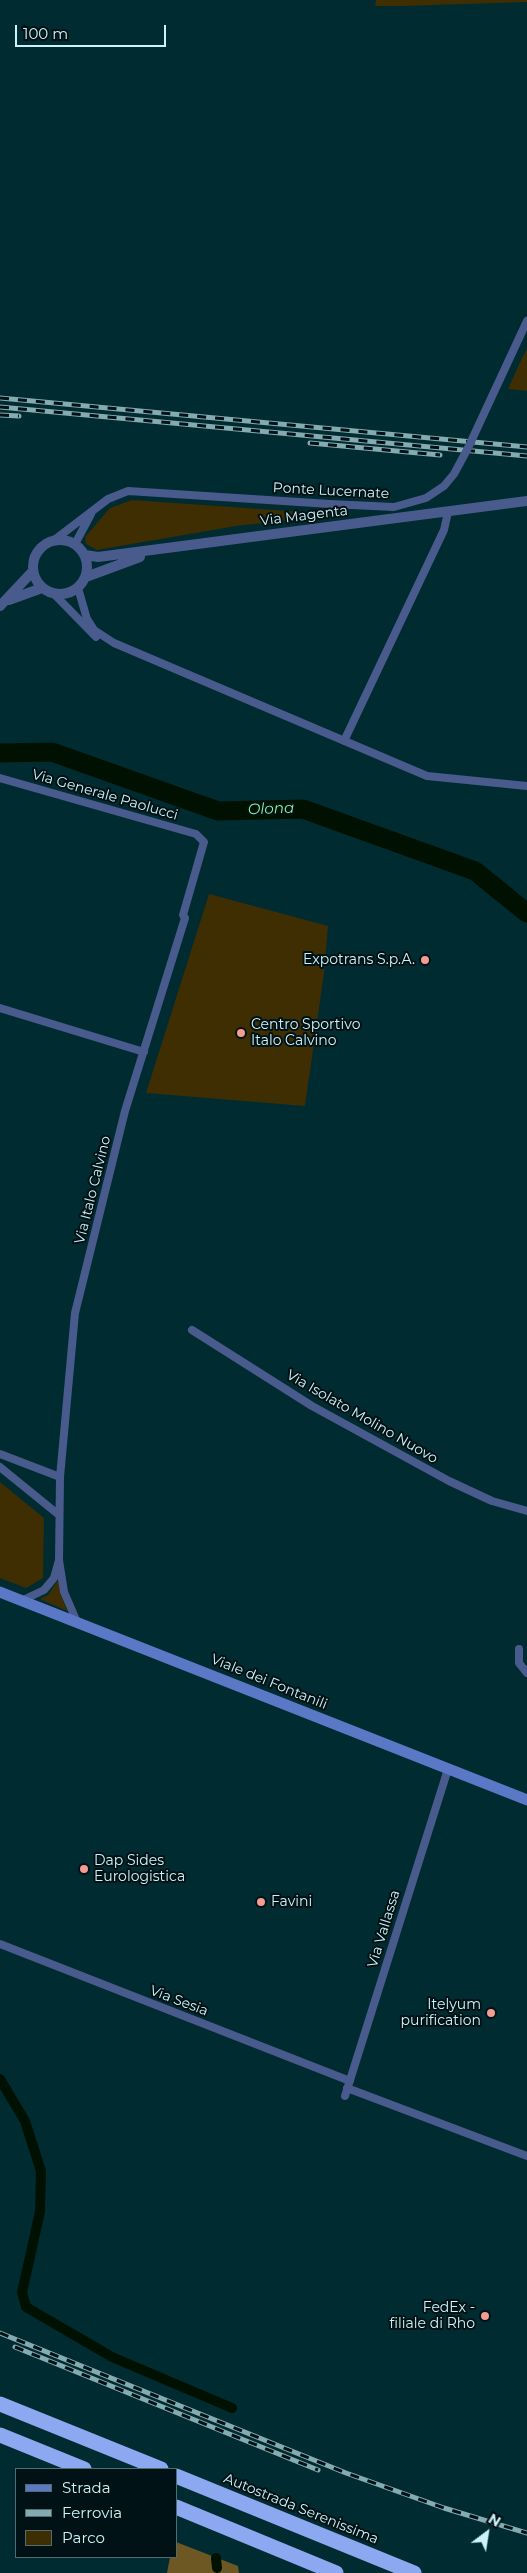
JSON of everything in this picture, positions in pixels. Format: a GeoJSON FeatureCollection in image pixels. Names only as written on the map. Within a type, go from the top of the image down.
{"type":"FeatureCollection","features":[{"type":"Feature","properties":{"kind":"highway"},"geometry":{"type":"LineString","coordinates":[[0,2404],[158,2468]]}},
{"type":"Feature","properties":{"kind":"highway"},"geometry":{"type":"LineString","coordinates":[[0,2435],[82,2468]]}},
{"type":"Feature","properties":{"kind":"highway","name":"Autostrada Serenissima"},"geometry":{"type":"LineString","coordinates":[[178,2477],[414,2573]]}},
{"type":"Feature","properties":{"kind":"highway"},"geometry":{"type":"LineString","coordinates":[[178,2508],[336,2573]]}},
{"type":"Feature","properties":{"kind":"main road","name":"Viale dei Fontanili"},"geometry":{"type":"LineString","coordinates":[[0,1592],[527,1800]]}},
{"type":"Feature","properties":{"kind":"street","name":"Ponte Lucernate"},"geometry":{"type":"LineString","coordinates":[[52,541],[108,498],[128,491],[394,507],[426,498],[444,486],[468,448],[527,321]]}},
{"type":"Feature","properties":{"kind":"street","name":"Via Magenta"},"geometry":{"type":"LineString","coordinates":[[85,555],[98,557],[527,501]]}},
{"type":"Feature","properties":{"kind":"street","name":"Ponte Lucernate"},"geometry":{"type":"LineString","coordinates":[[75,544],[92,512]]}},
{"type":"Feature","properties":{"kind":"street"},"geometry":{"type":"LineString","coordinates":[[344,741],[444,530],[448,512]]}},
{"type":"Feature","properties":{"kind":"street"},"geometry":{"type":"LineString","coordinates":[[54,594],[65,594],[78,588],[86,576],[88,564],[85,555],[75,544],[66,540],[52,541],[37,552],[33,571],[35,579],[42,588],[54,594],[87,630],[101,640],[114,643]]}},
{"type":"Feature","properties":{"kind":"street","name":"Via Magenta"},"geometry":{"type":"LineString","coordinates":[[86,576],[162,549]]}},
{"type":"Feature","properties":{"kind":"street"},"geometry":{"type":"LineString","coordinates":[[4,603],[33,571]]}},
{"type":"Feature","properties":{"kind":"street"},"geometry":{"type":"LineString","coordinates":[[4,603],[42,588]]}},
{"type":"Feature","properties":{"kind":"street"},"geometry":{"type":"LineString","coordinates":[[78,588],[88,619],[94,630],[114,643],[427,776],[527,786]]}},
{"type":"Feature","properties":{"kind":"street","name":"Via Generale Paolucci"},"geometry":{"type":"LineString","coordinates":[[0,778],[196,834],[202,838]]}},
{"type":"Feature","properties":{"kind":"street","name":"Via Italo Calvino"},"geometry":{"type":"LineString","coordinates":[[59,1560],[60,1477],[75,1313],[125,1111],[185,918],[183,914],[204,845],[202,838]]}},
{"type":"Feature","properties":{"kind":"street"},"geometry":{"type":"LineString","coordinates":[[0,1008],[144,1052]]}},
{"type":"Feature","properties":{"kind":"street","name":"Via Isolato Molino Nuovo"},"geometry":{"type":"LineString","coordinates":[[192,1330],[312,1406],[449,1481],[492,1501],[527,1511]]}},
{"type":"Feature","properties":{"kind":"street"},"geometry":{"type":"LineString","coordinates":[[0,1454],[60,1477]]}},
{"type":"Feature","properties":{"kind":"street"},"geometry":{"type":"LineString","coordinates":[[0,1468],[59,1515]]}},
{"type":"Feature","properties":{"kind":"street"},"geometry":{"type":"LineString","coordinates":[[22,1600],[44,1590],[54,1578],[59,1560]]}},
{"type":"Feature","properties":{"kind":"street"},"geometry":{"type":"LineString","coordinates":[[59,1560],[64,1592],[77,1622]]}},
{"type":"Feature","properties":{"kind":"street"},"geometry":{"type":"LineString","coordinates":[[519,1649],[519,1664],[527,1672]]}},
{"type":"Feature","properties":{"kind":"street","name":"Via Vallassa"},"geometry":{"type":"LineString","coordinates":[[347,2088],[448,1769]]}},
{"type":"Feature","properties":{"kind":"street","name":"Via Sesia"},"geometry":{"type":"LineString","coordinates":[[0,1944],[347,2088],[527,2156]]}},
{"type":"Feature","properties":{"kind":"green space"},"geometry":{"type":"Polygon","coordinates":[[[376,0],[527,0],[527,2],[375,6],[376,0]]]}},
{"type":"Feature","properties":{"kind":"green space"},"geometry":{"type":"Polygon","coordinates":[[[527,349],[527,391],[508,389],[522,358],[527,349]]]}},
{"type":"Feature","properties":{"kind":"green space"},"geometry":{"type":"Polygon","coordinates":[[[132,500],[345,514],[236,526],[97,550],[86,544],[85,537],[110,508],[132,500]]]}},
{"type":"Feature","properties":{"kind":"green space","name":"Centro Sportivo Italo Calvino"},"geometry":{"type":"Polygon","coordinates":[[[209,894],[328,926],[324,973],[305,1106],[146,1093],[209,894]]]}},
{"type":"Feature","properties":{"kind":"green space"},"geometry":{"type":"Polygon","coordinates":[[[0,1482],[44,1518],[43,1578],[26,1588],[0,1578],[0,1482]]]}},
{"type":"Feature","properties":{"kind":"green space"},"geometry":{"type":"Polygon","coordinates":[[[59,1579],[60,1593],[67,1611],[40,1599],[48,1595],[59,1579]]]}},
{"type":"Feature","properties":{"kind":"shaded area"},"geometry":{"type":"Polygon","coordinates":[[[178,2543],[238,2566],[239,2573],[167,2573],[170,2558],[178,2558],[178,2543]]]}},
{"type":"Feature","properties":{"kind":"waterway","name":"Olona"},"geometry":{"type":"LineString","coordinates":[[0,753],[52,752],[218,811],[303,809],[475,871],[527,913]]}},
{"type":"Feature","properties":{"kind":"waterway"},"geometry":{"type":"LineString","coordinates":[[0,2079],[25,2121],[41,2171],[40,2212],[22,2292],[26,2307],[112,2357],[232,2408]]}},
{"type":"Feature","properties":{"kind":"waterway"},"geometry":{"type":"LineString","coordinates":[[216,2558],[217,2568]]}},
{"type":"Feature","properties":{"kind":"railway"},"geometry":{"type":"LineString","coordinates":[[0,398],[527,447]]}},
{"type":"Feature","properties":{"kind":"railway"},"geometry":{"type":"LineString","coordinates":[[0,407],[527,456]]}},
{"type":"Feature","properties":{"kind":"railway"},"geometry":{"type":"LineString","coordinates":[[0,415],[19,416]]}},
{"type":"Feature","properties":{"kind":"railway"},"geometry":{"type":"LineString","coordinates":[[310,443],[440,455]]}},
{"type":"Feature","properties":{"kind":"railway"},"geometry":{"type":"LineString","coordinates":[[0,2333],[346,2473],[444,2508],[527,2533]]}},
{"type":"Feature","properties":{"kind":"railway"},"geometry":{"type":"LineString","coordinates":[[15,2347],[318,2470]]}},
{"type":"Feature","properties":{"kind":"place","name":"Expotrans S.p.A."},"geometry":{"type":"Point","coordinates":[425,960]}},
{"type":"Feature","properties":{"kind":"place","name":"Centro Sportivo Italo Calvino"},"geometry":{"type":"Point","coordinates":[241,1033]}},
{"type":"Feature","properties":{"kind":"place","name":"Dap Sides Eurologistica"},"geometry":{"type":"Point","coordinates":[84,1869]}},
{"type":"Feature","properties":{"kind":"place","name":"Favini"},"geometry":{"type":"Point","coordinates":[261,1902]}},
{"type":"Feature","properties":{"kind":"place","name":"Itelyum purification"},"geometry":{"type":"Point","coordinates":[491,2013]}},
{"type":"Feature","properties":{"kind":"place","name":"FedEx - filiale di Rho"},"geometry":{"type":"Point","coordinates":[485,2316]}}]}
